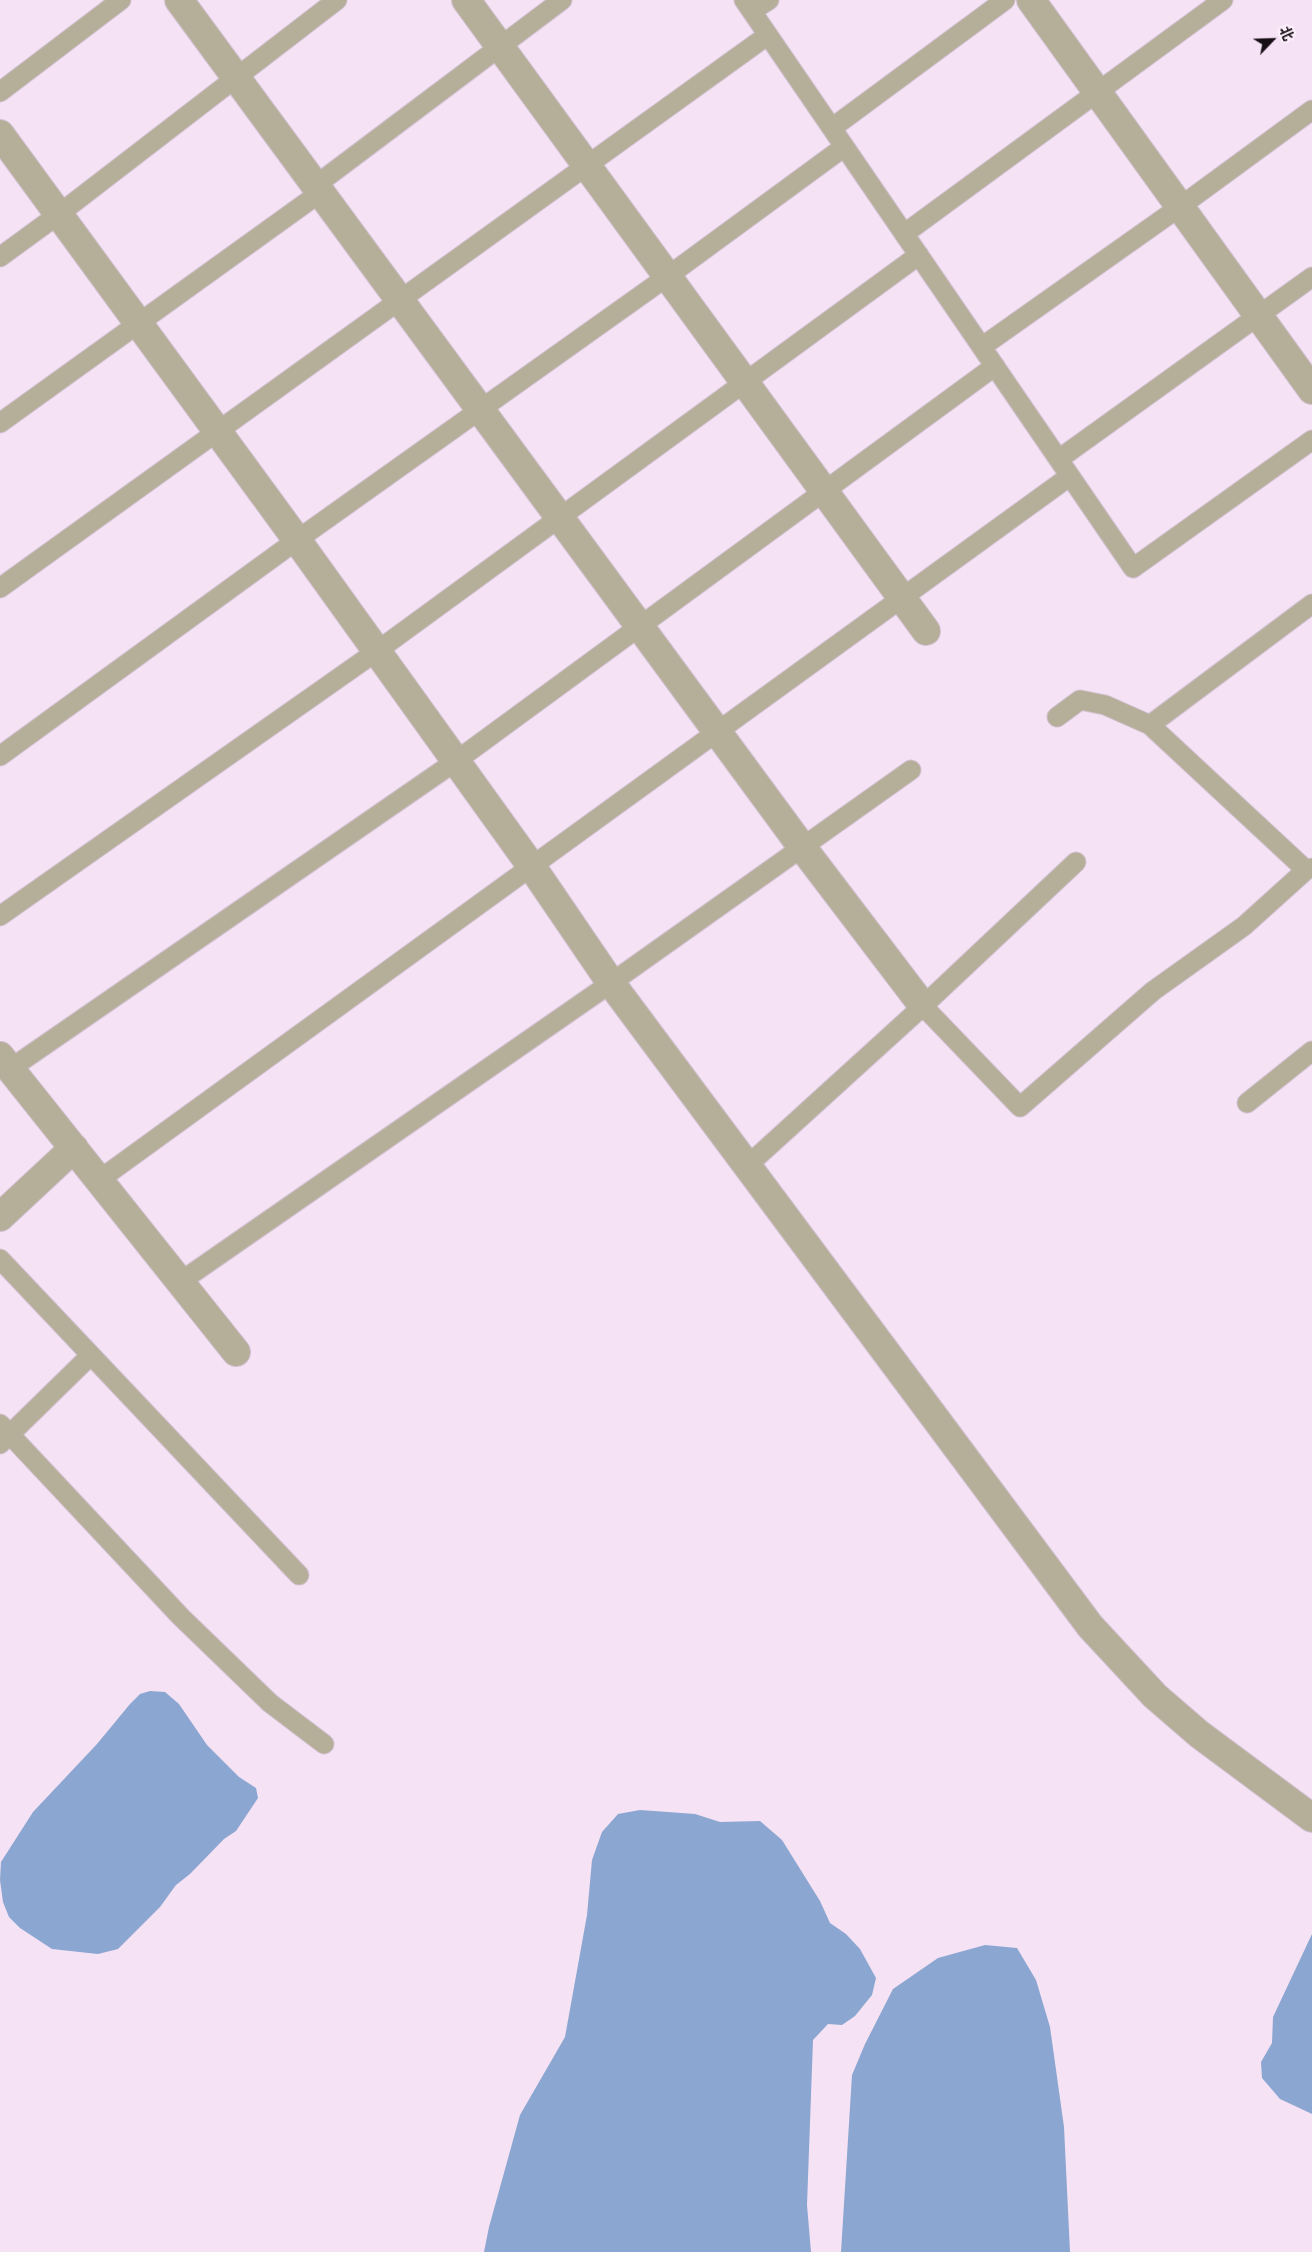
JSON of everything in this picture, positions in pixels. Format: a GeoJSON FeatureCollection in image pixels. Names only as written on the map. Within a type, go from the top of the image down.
{"type":"FeatureCollection","features":[{"type":"Feature","properties":{"kind":"street"},"geometry":{"type":"LineString","coordinates":[[179,0],[802,847],[923,1006]]}},
{"type":"Feature","properties":{"kind":"street"},"geometry":{"type":"LineString","coordinates":[[466,0],[926,631]]}},
{"type":"Feature","properties":{"kind":"street"},"geometry":{"type":"LineString","coordinates":[[1031,0],[1312,390]]}},
{"type":"Feature","properties":{"kind":"street"},"geometry":{"type":"LineString","coordinates":[[0,134],[298,540],[532,867],[612,983],[1090,1626],[1155,1696],[1199,1734],[1312,1818]]}},
{"type":"Feature","properties":{"kind":"street"},"geometry":{"type":"LineString","coordinates":[[5,1063],[236,1352]]}},
{"type":"Feature","properties":{"kind":"street"},"geometry":{"type":"LineString","coordinates":[[0,1217],[74,1148]]}},
{"type":"Feature","properties":{"kind":"lane"},"geometry":{"type":"LineString","coordinates":[[0,92],[121,0]]}},
{"type":"Feature","properties":{"kind":"lane"},"geometry":{"type":"LineString","coordinates":[[0,257],[59,214],[337,0]]}},
{"type":"Feature","properties":{"kind":"lane"},"geometry":{"type":"LineString","coordinates":[[0,423],[139,325],[562,0]]}},
{"type":"Feature","properties":{"kind":"lane"},"geometry":{"type":"LineString","coordinates":[[769,0],[748,6],[983,346],[1133,568],[1312,440]]}},
{"type":"Feature","properties":{"kind":"lane"},"geometry":{"type":"LineString","coordinates":[[832,128],[1005,0]]}},
{"type":"Feature","properties":{"kind":"lane"},"geometry":{"type":"LineString","coordinates":[[904,234],[1099,93],[1223,0]]}},
{"type":"Feature","properties":{"kind":"lane"},"geometry":{"type":"LineString","coordinates":[[0,588],[768,35]]}},
{"type":"Feature","properties":{"kind":"lane"},"geometry":{"type":"LineString","coordinates":[[983,346],[1181,206],[1312,110]]}},
{"type":"Feature","properties":{"kind":"lane"},"geometry":{"type":"LineString","coordinates":[[0,756],[298,540],[668,276],[844,146]]}},
{"type":"Feature","properties":{"kind":"lane"},"geometry":{"type":"LineString","coordinates":[[0,916],[377,651],[919,255]]}},
{"type":"Feature","properties":{"kind":"lane"},"geometry":{"type":"LineString","coordinates":[[1059,459],[1312,277]]}},
{"type":"Feature","properties":{"kind":"lane"},"geometry":{"type":"LineString","coordinates":[[5,1063],[456,761],[995,366]]}},
{"type":"Feature","properties":{"kind":"lane"},"geometry":{"type":"LineString","coordinates":[[99,1180],[1070,476]]}},
{"type":"Feature","properties":{"kind":"lane"},"geometry":{"type":"LineString","coordinates":[[1150,725],[1312,604]]}},
{"type":"Feature","properties":{"kind":"lane"},"geometry":{"type":"LineString","coordinates":[[923,1006],[1020,1107],[1153,991],[1244,926],[1309,869],[1150,725],[1105,705],[1080,700],[1057,717]]}},
{"type":"Feature","properties":{"kind":"lane"},"geometry":{"type":"LineString","coordinates":[[180,1282],[612,983],[911,770]]}},
{"type":"Feature","properties":{"kind":"lane"},"geometry":{"type":"LineString","coordinates":[[747,1166],[923,1006],[1076,862]]}},
{"type":"Feature","properties":{"kind":"lane"},"geometry":{"type":"LineString","coordinates":[[1247,1103],[1312,1051]]}},
{"type":"Feature","properties":{"kind":"lane"},"geometry":{"type":"LineString","coordinates":[[0,1259],[299,1575]]}},
{"type":"Feature","properties":{"kind":"lane"},"geometry":{"type":"LineString","coordinates":[[91,1355],[3,1434],[181,1617],[270,1703],[324,1744]]}},
{"type":"Feature","properties":{"kind":"water"},"geometry":{"type":"Polygon","coordinates":[[[150,1691],[165,1692],[179,1704],[207,1745],[239,1777],[256,1788],[258,1798],[236,1831],[224,1839],[190,1874],[176,1885],[160,1907],[118,1949],[98,1954],[52,1949],[20,1928],[9,1917],[3,1902],[0,1880],[1,1862],[33,1812],[97,1744],[130,1704],[140,1694],[150,1691]]]}},
{"type":"Feature","properties":{"kind":"water"},"geometry":{"type":"Polygon","coordinates":[[[640,1810],[695,1814],[720,1822],[760,1821],[782,1840],[820,1901],[830,1923],[846,1934],[860,1949],[876,1978],[872,1995],[855,2016],[842,2025],[828,2024],[813,2040],[807,2205],[811,2252],[484,2252],[489,2227],[520,2115],[565,2037],[587,1915],[592,1860],[602,1832],[618,1814],[640,1810]]]}},
{"type":"Feature","properties":{"kind":"water"},"geometry":{"type":"Polygon","coordinates":[[[1312,1934],[1312,2114],[1280,2099],[1262,2078],[1261,2062],[1272,2043],[1273,2017],[1312,1934]]]}},
{"type":"Feature","properties":{"kind":"water"},"geometry":{"type":"Polygon","coordinates":[[[985,1945],[1017,1948],[1036,1980],[1050,2027],[1064,2127],[1070,2252],[841,2252],[852,2075],[865,2044],[893,1989],[938,1958],[985,1945]]]}}]}
